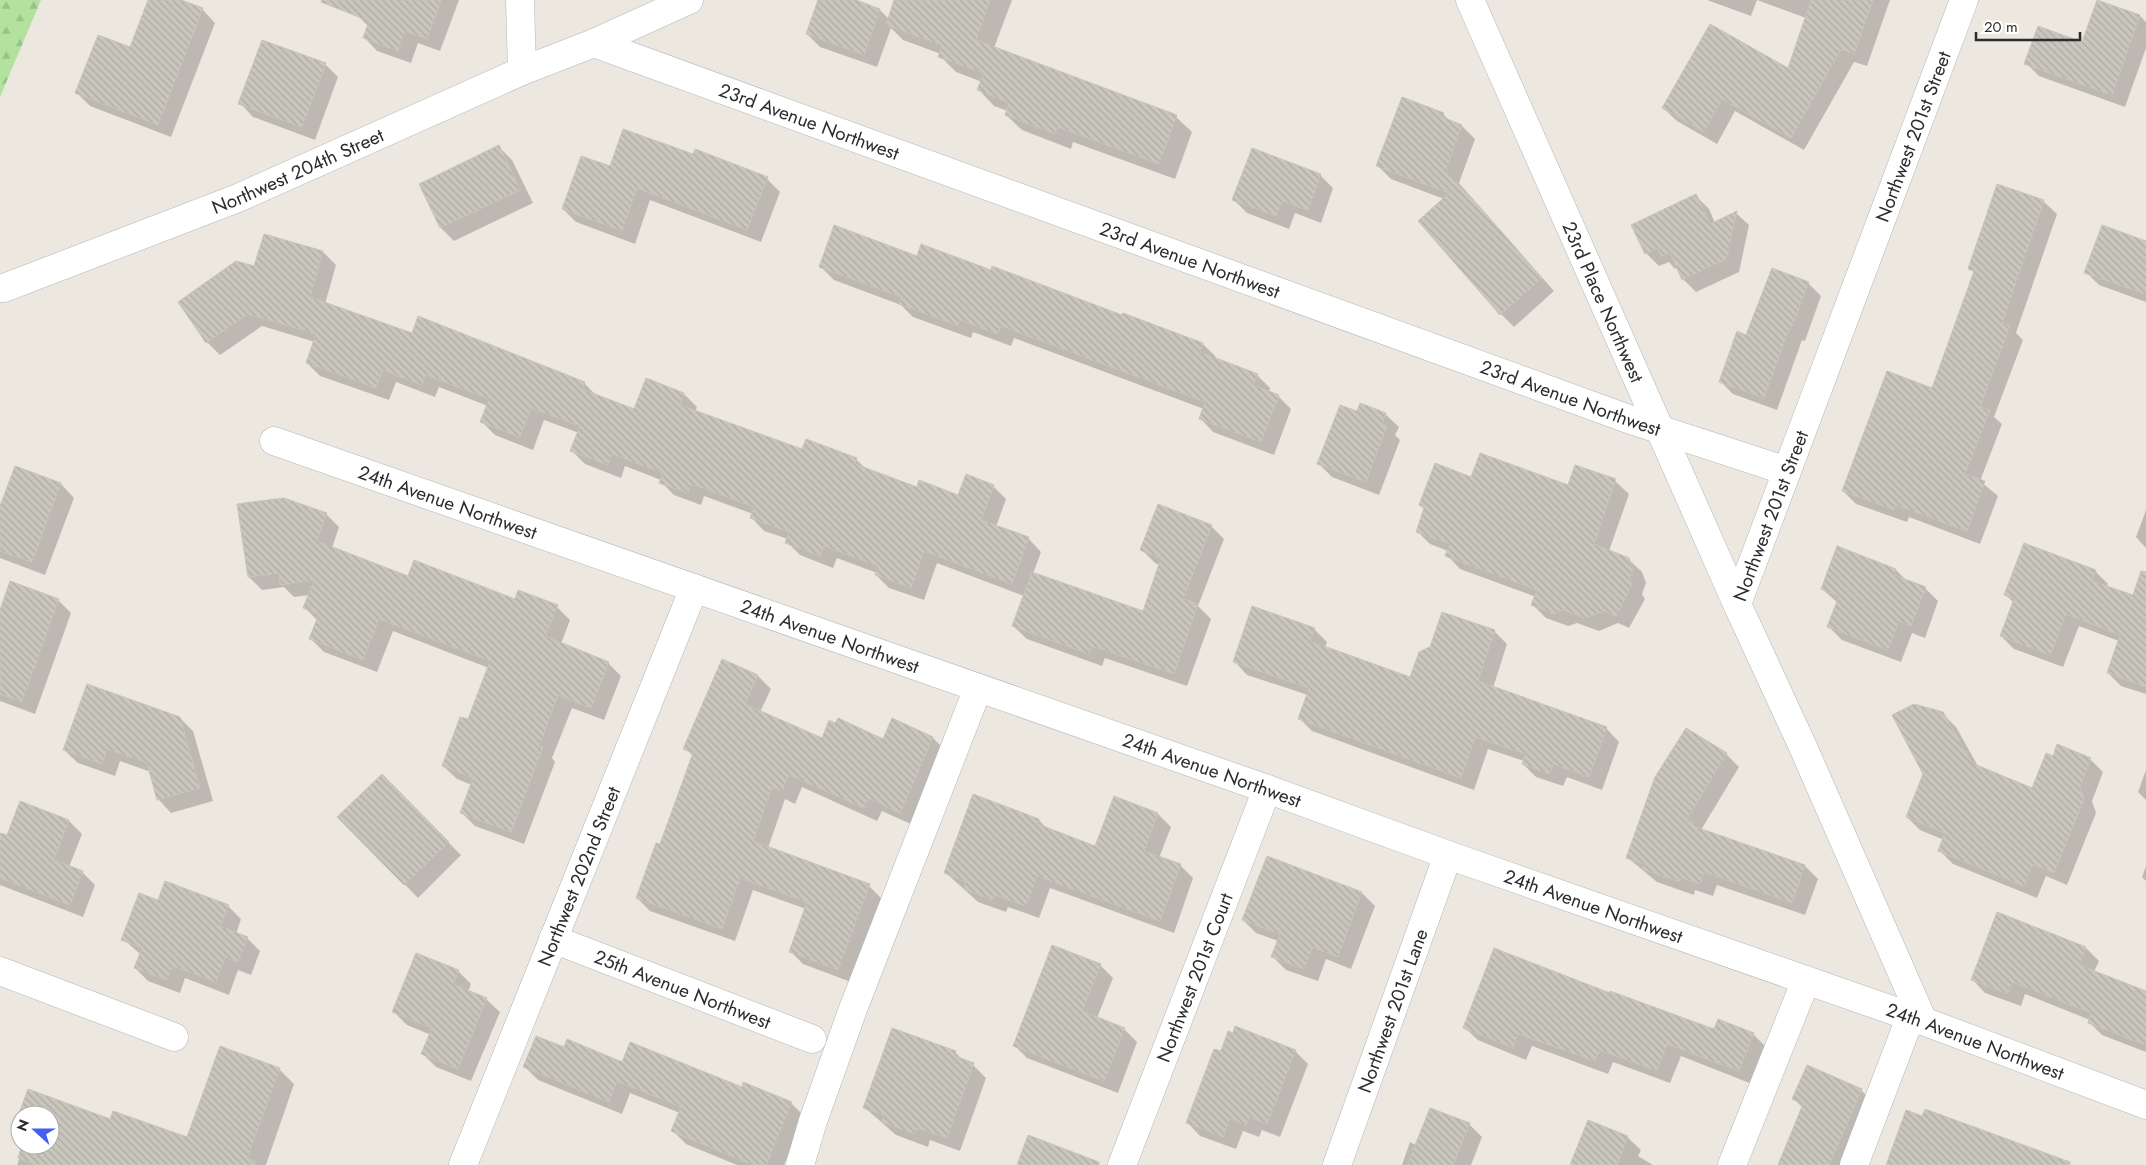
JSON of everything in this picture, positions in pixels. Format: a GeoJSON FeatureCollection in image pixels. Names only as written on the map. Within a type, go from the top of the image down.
{"type":"FeatureCollection","features":[{"type":"Feature","properties":{"kind":"street"},"geometry":{"type":"LineString","coordinates":[[520,0],[522,71],[594,43],[689,0]]}},
{"type":"Feature","properties":{"kind":"street","name":"23rd Place Northwest"},"geometry":{"type":"LineString","coordinates":[[1470,0],[1737,604]]}},
{"type":"Feature","properties":{"kind":"street","name":"Northwest 201st Street"},"geometry":{"type":"LineString","coordinates":[[1917,1019],[1803,747],[1737,604],[1964,0]]}},
{"type":"Feature","properties":{"kind":"street","name":"23rd Avenue Northwest"},"geometry":{"type":"LineString","coordinates":[[594,43],[1660,430],[1787,471]]}},
{"type":"Feature","properties":{"kind":"street","name":"Northwest 204th Street"},"geometry":{"type":"LineString","coordinates":[[1,292],[238,198],[522,71]]}},
{"type":"Feature","properties":{"kind":"street","name":"24th Avenue Northwest"},"geometry":{"type":"LineString","coordinates":[[274,440],[1917,1019],[2146,1105]]}},
{"type":"Feature","properties":{"kind":"street","name":"Northwest 202nd Street"},"geometry":{"type":"LineString","coordinates":[[463,1165],[694,588]]}},
{"type":"Feature","properties":{"kind":"street"},"geometry":{"type":"LineString","coordinates":[[800,1165],[813,1121],[853,1009],[978,688]]}},
{"type":"Feature","properties":{"kind":"street","name":"Northwest 201st Court"},"geometry":{"type":"LineString","coordinates":[[1122,1165],[1267,789]]}},
{"type":"Feature","properties":{"kind":"street","name":"Northwest 201st Lane"},"geometry":{"type":"LineString","coordinates":[[1337,1165],[1448,855]]}},
{"type":"Feature","properties":{"kind":"street","name":"25th Avenue Northwest"},"geometry":{"type":"LineString","coordinates":[[553,940],[812,1039]]}},
{"type":"Feature","properties":{"kind":"street"},"geometry":{"type":"LineString","coordinates":[[0,971],[174,1037]]}},
{"type":"Feature","properties":{"kind":"street"},"geometry":{"type":"LineString","coordinates":[[1732,1165],[1806,980]]}},
{"type":"Feature","properties":{"kind":"street"},"geometry":{"type":"LineString","coordinates":[[1854,1165],[1917,1019]]}},
{"type":"Feature","properties":{"kind":"green space"},"geometry":{"type":"Polygon","coordinates":[[[0,0],[41,0],[0,97],[0,0]]]}},
{"type":"Feature","properties":{"kind":"building"},"geometry":{"type":"Polygon","coordinates":[[[148,0],[181,0],[203,8],[158,125],[75,93],[98,35],[130,47],[148,0]]]}},
{"type":"Feature","properties":{"kind":"building"},"geometry":{"type":"Polygon","coordinates":[[[322,0],[441,0],[427,39],[405,31],[398,51],[363,38],[369,21],[321,2],[322,0]]]}},
{"type":"Feature","properties":{"kind":"building"},"geometry":{"type":"Polygon","coordinates":[[[818,0],[856,0],[880,9],[864,55],[806,34],[818,0]]]}},
{"type":"Feature","properties":{"kind":"building"},"geometry":{"type":"Polygon","coordinates":[[[894,0],[990,0],[976,40],[1177,115],[1159,164],[1057,127],[1055,134],[1005,115],[1009,103],[977,90],[984,73],[938,57],[942,45],[886,25],[894,0]]]}},
{"type":"Feature","properties":{"kind":"building"},"geometry":{"type":"Polygon","coordinates":[[[1811,0],[1873,0],[1854,54],[1841,49],[1791,138],[1722,99],[1704,132],[1662,108],[1710,24],[1788,68],[1811,0]]]}},
{"type":"Feature","properties":{"kind":"building"},"geometry":{"type":"Polygon","coordinates":[[[2097,0],[2140,15],[2112,95],[2024,64],[2038,26],[2082,42],[2097,0]]]}},
{"type":"Feature","properties":{"kind":"building"},"geometry":{"type":"Polygon","coordinates":[[[262,40],[326,63],[302,127],[238,104],[262,40]]]}},
{"type":"Feature","properties":{"kind":"building"},"geometry":{"type":"Polygon","coordinates":[[[1402,97],[1444,113],[1442,117],[1462,125],[1446,169],[1542,278],[1500,315],[1418,221],[1449,193],[1376,166],[1402,97]]]}},
{"type":"Feature","properties":{"kind":"building"},"geometry":{"type":"Polygon","coordinates":[[[623,129],[693,154],[695,149],[768,177],[747,230],[637,188],[622,231],[562,209],[581,156],[610,166],[623,129]]]}},
{"type":"Feature","properties":{"kind":"building"},"geometry":{"type":"Polygon","coordinates":[[[499,145],[520,190],[440,228],[419,184],[499,145]]]}},
{"type":"Feature","properties":{"kind":"building"},"geometry":{"type":"Polygon","coordinates":[[[1252,148],[1321,174],[1308,210],[1282,201],[1276,216],[1232,200],[1252,148]]]}},
{"type":"Feature","properties":{"kind":"building"},"geometry":{"type":"Polygon","coordinates":[[[1997,184],[2044,200],[2002,323],[2010,326],[1980,407],[1990,410],[1965,474],[1985,481],[1967,531],[1896,505],[1894,510],[1842,491],[1887,371],[1932,388],[1974,271],[1968,269],[1997,184]]]}},
{"type":"Feature","properties":{"kind":"building"},"geometry":{"type":"Polygon","coordinates":[[[1696,194],[1710,224],[1737,211],[1726,259],[1682,280],[1670,252],[1661,256],[1658,248],[1645,254],[1631,225],[1696,194]]]}},
{"type":"Feature","properties":{"kind":"building"},"geometry":{"type":"Polygon","coordinates":[[[834,225],[917,256],[921,244],[991,270],[992,266],[1203,343],[1200,352],[1258,374],[1253,385],[1279,395],[1261,442],[1199,419],[1205,402],[1001,326],[997,334],[960,320],[958,326],[899,304],[901,297],[819,267],[834,225]]]}},
{"type":"Feature","properties":{"kind":"building"},"geometry":{"type":"Polygon","coordinates":[[[2102,225],[2146,241],[2146,294],[2084,273],[2102,225]]]}},
{"type":"Feature","properties":{"kind":"building"},"geometry":{"type":"Polygon","coordinates":[[[264,234],[323,251],[310,297],[412,333],[418,316],[585,382],[582,389],[634,409],[646,378],[684,393],[680,405],[802,449],[806,439],[857,458],[855,464],[917,487],[919,480],[958,495],[966,474],[994,485],[981,520],[1029,537],[1012,584],[924,551],[911,588],[875,575],[878,566],[824,546],[820,556],[785,543],[789,532],[750,518],[754,507],[691,484],[688,493],[659,483],[663,473],[612,454],[608,465],[570,451],[580,426],[531,408],[520,437],[480,422],[489,399],[426,375],[422,385],[383,370],[376,388],[306,363],[316,334],[248,314],[206,343],[178,302],[236,261],[254,266],[264,234]]]}},
{"type":"Feature","properties":{"kind":"building"},"geometry":{"type":"Polygon","coordinates":[[[1772,268],[1809,282],[1791,329],[1789,328],[1764,398],[1719,382],[1737,331],[1746,335],[1772,268]]]}},
{"type":"Feature","properties":{"kind":"building"},"geometry":{"type":"Polygon","coordinates":[[[1360,403],[1386,413],[1382,424],[1387,426],[1366,482],[1317,464],[1340,405],[1357,411],[1360,403]]]}},
{"type":"Feature","properties":{"kind":"building"},"geometry":{"type":"Polygon","coordinates":[[[1480,453],[1568,485],[1575,465],[1616,479],[1594,544],[1629,558],[1633,569],[1629,580],[1632,585],[1616,616],[1604,611],[1585,618],[1563,610],[1554,614],[1531,605],[1537,590],[1445,556],[1450,544],[1416,532],[1424,508],[1419,505],[1435,463],[1471,477],[1480,453]]]}},
{"type":"Feature","properties":{"kind":"building"},"geometry":{"type":"Polygon","coordinates":[[[15,466],[61,483],[32,562],[0,551],[0,506],[15,466]]]}},
{"type":"Feature","properties":{"kind":"building"},"geometry":{"type":"Polygon","coordinates":[[[284,498],[327,513],[317,541],[408,576],[414,560],[515,599],[518,590],[558,605],[545,636],[609,662],[591,708],[558,695],[539,746],[543,747],[511,832],[460,813],[473,778],[442,766],[460,717],[468,719],[490,661],[379,619],[363,660],[309,639],[319,614],[303,608],[314,580],[280,585],[279,573],[248,577],[237,504],[284,498]]]}},
{"type":"Feature","properties":{"kind":"building"},"geometry":{"type":"Polygon","coordinates":[[[1158,504],[1212,525],[1183,599],[1198,604],[1174,674],[1092,646],[1089,654],[1012,626],[1032,572],[1143,611],[1161,558],[1140,550],[1158,504]]]}},
{"type":"Feature","properties":{"kind":"building"},"geometry":{"type":"Polygon","coordinates":[[[2024,543],[2096,570],[2092,581],[2133,595],[2141,571],[2146,572],[2146,687],[2107,673],[2120,635],[2066,614],[2050,655],[2000,636],[2014,599],[2004,595],[2024,543]]]}},
{"type":"Feature","properties":{"kind":"building"},"geometry":{"type":"Polygon","coordinates":[[[1837,546],[1896,569],[1894,575],[1926,587],[1911,626],[1899,621],[1888,650],[1827,627],[1839,596],[1821,589],[1837,546]]]}},
{"type":"Feature","properties":{"kind":"building"},"geometry":{"type":"Polygon","coordinates":[[[10,581],[59,599],[22,702],[0,694],[0,610],[10,581]]]}},
{"type":"Feature","properties":{"kind":"building"},"geometry":{"type":"Polygon","coordinates":[[[1252,606],[1315,628],[1310,641],[1410,677],[1419,652],[1430,647],[1442,612],[1495,630],[1478,681],[1607,727],[1589,777],[1553,764],[1550,774],[1522,764],[1526,754],[1475,737],[1461,778],[1298,719],[1309,688],[1233,662],[1252,606]]]}},
{"type":"Feature","properties":{"kind":"building"},"geometry":{"type":"Polygon","coordinates":[[[722,659],[758,675],[745,704],[822,738],[829,720],[835,723],[838,718],[883,739],[892,718],[933,737],[900,813],[868,798],[864,808],[789,775],[782,791],[772,787],[753,841],[870,884],[838,970],[789,952],[807,902],[740,878],[722,929],[636,898],[656,843],[660,844],[693,753],[683,749],[722,659]]]}},
{"type":"Feature","properties":{"kind":"building"},"geometry":{"type":"Polygon","coordinates":[[[87,684],[180,717],[200,788],[157,800],[147,763],[107,749],[102,764],[63,750],[87,684]]]}},
{"type":"Feature","properties":{"kind":"building"},"geometry":{"type":"Polygon","coordinates":[[[1914,704],[1943,712],[1972,763],[2032,788],[2046,753],[2053,756],[2057,744],[2091,758],[2080,787],[2084,799],[2054,873],[2033,864],[2024,886],[1938,851],[1945,833],[1906,817],[1923,774],[1892,715],[1914,704]]]}},
{"type":"Feature","properties":{"kind":"building"},"geometry":{"type":"Polygon","coordinates":[[[1686,728],[1727,753],[1686,820],[1694,823],[1693,826],[1805,865],[1792,903],[1704,872],[1700,884],[1682,878],[1680,882],[1642,869],[1644,864],[1626,858],[1655,777],[1686,728]]]}},
{"type":"Feature","properties":{"kind":"building"},"geometry":{"type":"Polygon","coordinates":[[[382,774],[449,842],[404,885],[337,817],[382,774]]]}},
{"type":"Feature","properties":{"kind":"building"},"geometry":{"type":"Polygon","coordinates":[[[973,794],[1039,819],[1038,824],[1095,846],[1114,796],[1158,813],[1144,851],[1181,864],[1160,921],[1037,876],[1026,906],[995,895],[992,900],[964,889],[966,882],[944,873],[973,794]]]}},
{"type":"Feature","properties":{"kind":"building"},"geometry":{"type":"Polygon","coordinates":[[[20,801],[69,820],[54,860],[83,871],[70,905],[0,878],[0,833],[7,835],[20,801]]]}},
{"type":"Feature","properties":{"kind":"building"},"geometry":{"type":"Polygon","coordinates":[[[1267,856],[1362,892],[1338,957],[1313,947],[1304,969],[1271,957],[1280,934],[1242,920],[1267,856]]]}},
{"type":"Feature","properties":{"kind":"building"},"geometry":{"type":"Polygon","coordinates":[[[165,881],[229,905],[220,926],[248,937],[238,962],[225,957],[216,982],[172,966],[167,980],[134,968],[142,948],[121,940],[139,893],[158,900],[165,881]]]}},
{"type":"Feature","properties":{"kind":"building"},"geometry":{"type":"Polygon","coordinates":[[[1997,912],[2086,947],[2079,965],[2146,991],[2146,1045],[2088,1023],[2091,1013],[2012,982],[2008,994],[1971,980],[1997,912]]]}},
{"type":"Feature","properties":{"kind":"building"},"geometry":{"type":"Polygon","coordinates":[[[1052,945],[1101,964],[1082,1011],[1125,1028],[1104,1081],[1013,1046],[1052,945]]]}},
{"type":"Feature","properties":{"kind":"building"},"geometry":{"type":"Polygon","coordinates":[[[1494,948],[1610,993],[1610,991],[1714,1029],[1718,1019],[1754,1033],[1739,1071],[1667,1044],[1657,1071],[1600,1050],[1595,1061],[1518,1034],[1513,1048],[1463,1028],[1494,948]]]}},
{"type":"Feature","properties":{"kind":"building"},"geometry":{"type":"Polygon","coordinates":[[[416,953],[459,970],[453,984],[487,998],[458,1069],[421,1054],[432,1028],[392,1012],[416,953]]]}},
{"type":"Feature","properties":{"kind":"building"},"geometry":{"type":"Polygon","coordinates":[[[1235,1026],[1296,1050],[1267,1124],[1249,1117],[1246,1125],[1230,1119],[1223,1137],[1186,1123],[1214,1049],[1221,1051],[1228,1031],[1233,1033],[1235,1026]]]}},
{"type":"Feature","properties":{"kind":"building"},"geometry":{"type":"Polygon","coordinates":[[[892,1028],[956,1051],[955,1056],[974,1063],[947,1138],[917,1128],[915,1134],[882,1122],[884,1115],[863,1108],[892,1028]]]}},
{"type":"Feature","properties":{"kind":"building"},"geometry":{"type":"Polygon","coordinates":[[[536,1036],[564,1047],[567,1039],[622,1062],[630,1042],[742,1087],[743,1082],[792,1102],[766,1165],[753,1165],[671,1131],[681,1107],[617,1081],[609,1102],[523,1067],[536,1036]]]}},
{"type":"Feature","properties":{"kind":"building"},"geometry":{"type":"Polygon","coordinates":[[[220,1046],[280,1068],[247,1158],[255,1161],[255,1165],[36,1165],[18,1158],[19,1155],[60,1155],[60,1105],[22,1105],[28,1089],[110,1119],[113,1111],[187,1137],[220,1046]]]}},
{"type":"Feature","properties":{"kind":"building"},"geometry":{"type":"Polygon","coordinates":[[[1807,1065],[1862,1089],[1829,1165],[1778,1165],[1803,1104],[1792,1099],[1807,1065]]]}},
{"type":"Feature","properties":{"kind":"building"},"geometry":{"type":"Polygon","coordinates":[[[1430,1108],[1470,1123],[1453,1165],[1407,1165],[1430,1108]]]}},
{"type":"Feature","properties":{"kind":"building"},"geometry":{"type":"Polygon","coordinates":[[[1925,1109],[2070,1162],[2070,1165],[1886,1165],[1906,1110],[1922,1116],[1925,1109]]]}},
{"type":"Feature","properties":{"kind":"building"},"geometry":{"type":"Polygon","coordinates":[[[1588,1120],[1628,1136],[1617,1165],[1570,1165],[1588,1120]]]}},
{"type":"Feature","properties":{"kind":"building"},"geometry":{"type":"Polygon","coordinates":[[[1028,1135],[1099,1162],[1099,1165],[1017,1165],[1028,1135]]]}}]}
